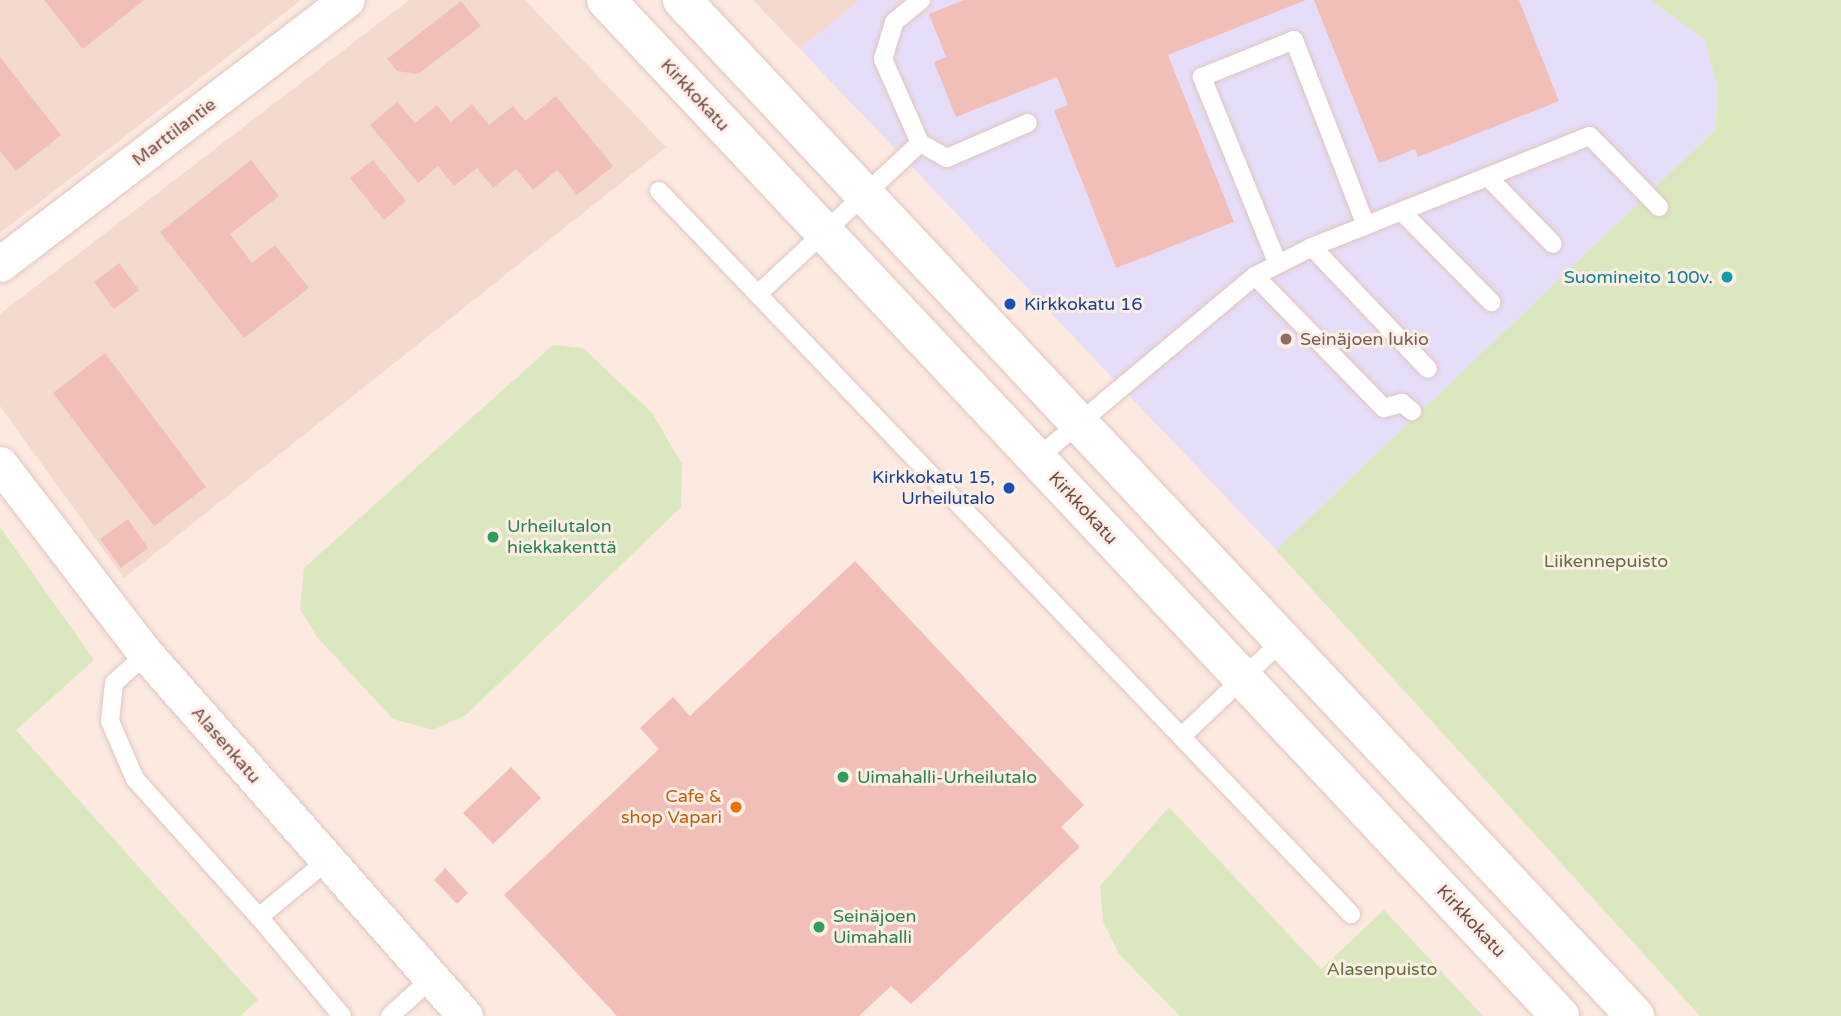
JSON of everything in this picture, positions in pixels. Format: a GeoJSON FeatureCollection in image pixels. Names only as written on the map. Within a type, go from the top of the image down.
{"type":"FeatureCollection","features":[{"type":"Feature","properties":{"kind":"main road","name":"Kirkkokatu"},"geometry":{"type":"LineString","coordinates":[[606,0],[1560,1016]]}},
{"type":"Feature","properties":{"kind":"main road"},"geometry":{"type":"LineString","coordinates":[[682,0],[1635,1016]]}},
{"type":"Feature","properties":{"kind":"street","name":"Marttilantie"},"geometry":{"type":"LineString","coordinates":[[0,264],[347,0]]}},
{"type":"Feature","properties":{"kind":"street","name":"Alasenkatu"},"geometry":{"type":"LineString","coordinates":[[0,464],[146,654],[465,1016]]}},
{"type":"Feature","properties":{"kind":"lane"},"geometry":{"type":"LineString","coordinates":[[921,0],[894,22],[883,59],[920,143],[947,158],[1028,123]]}},
{"type":"Feature","properties":{"kind":"lane"},"geometry":{"type":"LineString","coordinates":[[1277,262],[1202,77],[1282,44],[1294,40],[1366,226]]}},
{"type":"Feature","properties":{"kind":"lane"},"geometry":{"type":"LineString","coordinates":[[1035,459],[1078,420],[1107,405],[1255,276],[1277,262],[1312,247],[1590,136],[1659,207]]}},
{"type":"Feature","properties":{"kind":"lane"},"geometry":{"type":"LineString","coordinates":[[758,294],[920,143]]}},
{"type":"Feature","properties":{"kind":"lane"},"geometry":{"type":"LineString","coordinates":[[1488,177],[1552,244]]}},
{"type":"Feature","properties":{"kind":"lane"},"geometry":{"type":"LineString","coordinates":[[659,191],[1351,914]]}},
{"type":"Feature","properties":{"kind":"lane"},"geometry":{"type":"LineString","coordinates":[[1402,212],[1492,302]]}},
{"type":"Feature","properties":{"kind":"lane"},"geometry":{"type":"LineString","coordinates":[[1312,247],[1428,369]]}},
{"type":"Feature","properties":{"kind":"lane"},"geometry":{"type":"LineString","coordinates":[[1255,276],[1384,408],[1402,403],[1412,411]]}},
{"type":"Feature","properties":{"kind":"lane"},"geometry":{"type":"LineString","coordinates":[[1182,736],[1283,640]]}},
{"type":"Feature","properties":{"kind":"lane"},"geometry":{"type":"LineString","coordinates":[[146,654],[114,682],[110,720],[130,768],[342,1016]]}},
{"type":"Feature","properties":{"kind":"lane"},"geometry":{"type":"LineString","coordinates":[[259,917],[328,860]]}},
{"type":"Feature","properties":{"kind":"lane"},"geometry":{"type":"LineString","coordinates":[[390,1016],[432,978]]}},
{"type":"Feature","properties":{"kind":"shaded area"},"geometry":{"type":"Polygon","coordinates":[[[0,0],[301,0],[0,233],[0,0]]]}},
{"type":"Feature","properties":{"kind":"shaded area"},"geometry":{"type":"Polygon","coordinates":[[[409,0],[525,0],[666,147],[124,578],[0,406],[0,314],[409,0]]]}},
{"type":"Feature","properties":{"kind":"shaded area"},"geometry":{"type":"Polygon","coordinates":[[[753,0],[860,0],[800,49],[753,0]]]}},
{"type":"Feature","properties":{"kind":"shaded area","name":"Seinäjoen lukio"},"geometry":{"type":"Polygon","coordinates":[[[860,0],[1650,0],[1705,40],[1717,85],[1716,129],[1276,550],[800,49],[860,0]]]}},
{"type":"Feature","properties":{"kind":"green space","name":"Liikennepuisto"},"geometry":{"type":"Polygon","coordinates":[[[1650,0],[1841,0],[1841,1016],[1700,1016],[1276,550],[1716,129],[1717,85],[1705,40],[1650,0]]]}},
{"type":"Feature","properties":{"kind":"green space","name":"Urheilutalon hiekkakenttä"},"geometry":{"type":"Polygon","coordinates":[[[553,345],[583,348],[652,413],[682,464],[681,507],[466,715],[433,730],[393,719],[317,637],[300,609],[304,568],[553,345]]]}},
{"type":"Feature","properties":{"kind":"green space"},"geometry":{"type":"Polygon","coordinates":[[[0,527],[94,660],[16,730],[258,1000],[240,1016],[0,1016],[0,527]]]}},
{"type":"Feature","properties":{"kind":"green space","name":"Alasenpuisto"},"geometry":{"type":"Polygon","coordinates":[[[1169,807],[1321,969],[1384,910],[1483,1016],[1180,1016],[1119,954],[1103,921],[1100,886],[1169,807]]]}},
{"type":"Feature","properties":{"kind":"building"},"geometry":{"type":"Polygon","coordinates":[[[44,0],[144,0],[83,49],[44,0]]]}},
{"type":"Feature","properties":{"kind":"building"},"geometry":{"type":"Polygon","coordinates":[[[964,0],[1306,0],[1168,55],[1234,222],[1116,268],[1054,110],[1068,105],[1057,77],[956,117],[934,62],[946,57],[929,14],[964,0]]]}},
{"type":"Feature","properties":{"kind":"building"},"geometry":{"type":"Polygon","coordinates":[[[1314,0],[1519,0],[1559,101],[1418,157],[1415,149],[1379,163],[1314,0]]]}},
{"type":"Feature","properties":{"kind":"building"},"geometry":{"type":"Polygon","coordinates":[[[461,1],[481,26],[418,74],[397,71],[387,59],[461,1]]]}},
{"type":"Feature","properties":{"kind":"building"},"geometry":{"type":"Polygon","coordinates":[[[0,57],[61,135],[16,171],[0,151],[0,57]]]}},
{"type":"Feature","properties":{"kind":"building"},"geometry":{"type":"Polygon","coordinates":[[[556,96],[613,166],[577,195],[557,170],[533,190],[516,169],[493,188],[477,168],[454,186],[438,166],[418,183],[370,125],[397,102],[415,123],[437,105],[451,122],[472,104],[489,125],[513,106],[525,121],[556,96]]]}},
{"type":"Feature","properties":{"kind":"building"},"geometry":{"type":"Polygon","coordinates":[[[251,160],[279,196],[230,234],[252,263],[275,245],[309,288],[244,338],[160,232],[251,160]]]}},
{"type":"Feature","properties":{"kind":"building"},"geometry":{"type":"Polygon","coordinates":[[[373,160],[406,201],[384,220],[350,178],[373,160]]]}},
{"type":"Feature","properties":{"kind":"building"},"geometry":{"type":"Polygon","coordinates":[[[119,263],[139,290],[114,309],[94,282],[119,263]]]}},
{"type":"Feature","properties":{"kind":"building"},"geometry":{"type":"Polygon","coordinates":[[[105,353],[206,487],[154,526],[53,393],[105,353]]]}},
{"type":"Feature","properties":{"kind":"building"},"geometry":{"type":"Polygon","coordinates":[[[128,519],[148,548],[121,568],[100,539],[128,519]]]}},
{"type":"Feature","properties":{"kind":"building","name":"Uimahalli-Urheilutalo"},"geometry":{"type":"Polygon","coordinates":[[[855,561],[1084,805],[1061,827],[1080,847],[911,1004],[891,986],[859,1016],[617,1016],[504,895],[659,749],[640,728],[673,697],[690,716],[855,561]]]}},
{"type":"Feature","properties":{"kind":"building"},"geometry":{"type":"Polygon","coordinates":[[[511,767],[541,798],[493,844],[463,813],[511,767]]]}},
{"type":"Feature","properties":{"kind":"building"},"geometry":{"type":"Polygon","coordinates":[[[445,868],[468,893],[457,904],[434,880],[445,868]]]}},
{"type":"Feature","properties":{"kind":"place","name":"Suomineito 100v."},"geometry":{"type":"Point","coordinates":[1727,277]}},
{"type":"Feature","properties":{"kind":"place","name":"Kirkkokatu 16"},"geometry":{"type":"Point","coordinates":[1010,304]}},
{"type":"Feature","properties":{"kind":"place","name":"Seinäjoen lukio"},"geometry":{"type":"Point","coordinates":[1286,339]}},
{"type":"Feature","properties":{"kind":"place","name":"Kirkkokatu 15, Urheilutalo"},"geometry":{"type":"Point","coordinates":[1009,488]}},
{"type":"Feature","properties":{"kind":"place","name":"Urheilutalon hiekkakenttä"},"geometry":{"type":"Point","coordinates":[493,537]}},
{"type":"Feature","properties":{"kind":"place","name":"Uimahalli-Urheilutalo"},"geometry":{"type":"Point","coordinates":[843,777]}},
{"type":"Feature","properties":{"kind":"place","name":"Cafe & shop Vapari"},"geometry":{"type":"Point","coordinates":[736,807]}},
{"type":"Feature","properties":{"kind":"place","name":"Seinäjoen Uimahalli"},"geometry":{"type":"Point","coordinates":[819,927]}}]}
